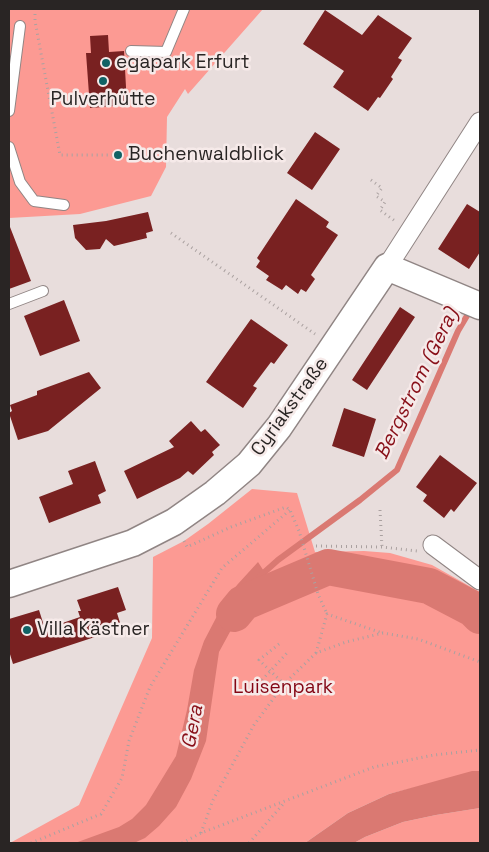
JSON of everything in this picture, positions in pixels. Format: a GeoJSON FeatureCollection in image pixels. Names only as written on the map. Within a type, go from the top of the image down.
{"type":"FeatureCollection","features":[{"type":"Feature","properties":{"kind":"street","name":"Cyriakstraße"},"geometry":{"type":"LineString","coordinates":[[9,584],[133,543],[174,522],[215,493],[249,464],[278,427],[334,348],[480,122]]}},
{"type":"Feature","properties":{"kind":"street"},"geometry":{"type":"LineString","coordinates":[[387,267],[480,306]]}},
{"type":"Feature","properties":{"kind":"street"},"geometry":{"type":"LineString","coordinates":[[433,545],[480,580]]}},
{"type":"Feature","properties":{"kind":"lane"},"geometry":{"type":"LineString","coordinates":[[131,51],[166,52],[184,9]]}},
{"type":"Feature","properties":{"kind":"lane"},"geometry":{"type":"LineString","coordinates":[[9,111],[20,26]]}},
{"type":"Feature","properties":{"kind":"lane"},"geometry":{"type":"LineString","coordinates":[[9,147],[20,182],[34,201],[64,205]]}},
{"type":"Feature","properties":{"kind":"lane"},"geometry":{"type":"LineString","coordinates":[[9,304],[44,291]]}},
{"type":"Feature","properties":{"kind":"path"},"geometry":{"type":"LineString","coordinates":[[35,9],[35,21],[60,155],[118,156]]}},
{"type":"Feature","properties":{"kind":"path"},"geometry":{"type":"LineString","coordinates":[[371,180],[382,188],[376,196],[385,202],[380,210],[410,231]]}},
{"type":"Feature","properties":{"kind":"path"},"geometry":{"type":"LineString","coordinates":[[171,233],[334,348]]}},
{"type":"Feature","properties":{"kind":"path"},"geometry":{"type":"LineString","coordinates":[[174,522],[187,547],[231,527],[286,507],[290,510],[299,531],[318,594],[327,614],[316,653]]}},
{"type":"Feature","properties":{"kind":"path"},"geometry":{"type":"LineString","coordinates":[[31,843],[101,814],[122,778],[129,742],[150,686],[222,568],[290,510]]}},
{"type":"Feature","properties":{"kind":"path"},"geometry":{"type":"LineString","coordinates":[[380,510],[382,547]]}},
{"type":"Feature","properties":{"kind":"path"},"geometry":{"type":"LineString","coordinates":[[316,546],[382,547],[415,552],[433,545]]}},
{"type":"Feature","properties":{"kind":"path"},"geometry":{"type":"LineString","coordinates":[[327,614],[383,633],[418,639],[480,662]]}},
{"type":"Feature","properties":{"kind":"path"},"geometry":{"type":"LineString","coordinates":[[201,833],[213,800],[254,725],[284,684],[316,653],[346,642],[383,633]]}},
{"type":"Feature","properties":{"kind":"path"},"geometry":{"type":"LineString","coordinates":[[279,644],[259,660],[284,684]]}},
{"type":"Feature","properties":{"kind":"path"},"geometry":{"type":"LineString","coordinates":[[262,680],[287,653]]}},
{"type":"Feature","properties":{"kind":"path"},"geometry":{"type":"LineString","coordinates":[[182,843],[201,833],[374,766],[434,755],[480,750]]}},
{"type":"Feature","properties":{"kind":"path"},"geometry":{"type":"LineString","coordinates":[[249,843],[286,801]]}},
{"type":"Feature","properties":{"kind":"green space","name":"egapark Erfurt"},"geometry":{"type":"Polygon","coordinates":[[[9,9],[263,9],[188,94],[185,89],[167,117],[166,167],[151,196],[80,214],[9,218],[9,9]]]}},
{"type":"Feature","properties":{"kind":"green space","name":"Luisenpark"},"geometry":{"type":"Polygon","coordinates":[[[252,489],[297,493],[315,552],[364,551],[390,553],[432,565],[480,592],[480,771],[389,794],[348,813],[305,843],[10,843],[79,805],[152,638],[153,557],[184,541],[252,489]]]}},
{"type":"Feature","properties":{"kind":"green space"},"geometry":{"type":"Polygon","coordinates":[[[480,808],[480,843],[354,843],[403,822],[480,808]]]}},
{"type":"Feature","properties":{"kind":"water","name":"Gera"},"geometry":{"type":"Polygon","coordinates":[[[258,562],[276,590],[246,611],[231,630],[219,652],[206,741],[191,779],[176,807],[145,838],[134,843],[75,843],[119,827],[132,819],[146,805],[176,756],[194,670],[204,641],[237,585],[258,562]]]}},
{"type":"Feature","properties":{"kind":"water"},"geometry":{"type":"Polygon","coordinates":[[[472,771],[480,771],[480,808],[403,822],[354,843],[305,843],[348,813],[389,794],[472,771]]]}},
{"type":"Feature","properties":{"kind":"building"},"geometry":{"type":"Polygon","coordinates":[[[325,10],[362,35],[378,15],[412,38],[398,58],[402,60],[391,77],[393,79],[368,111],[333,87],[344,71],[303,44],[325,10]]]}},
{"type":"Feature","properties":{"kind":"building"},"geometry":{"type":"Polygon","coordinates":[[[108,35],[109,52],[124,51],[127,105],[90,108],[86,53],[91,53],[90,36],[108,35]]]}},
{"type":"Feature","properties":{"kind":"building"},"geometry":{"type":"Polygon","coordinates":[[[315,132],[340,149],[312,190],[287,173],[315,132]]]}},
{"type":"Feature","properties":{"kind":"building"},"geometry":{"type":"Polygon","coordinates":[[[296,199],[329,222],[326,227],[338,235],[311,275],[315,279],[306,292],[301,289],[298,294],[286,285],[282,290],[266,280],[269,276],[256,267],[260,261],[257,258],[296,199]]]}},
{"type":"Feature","properties":{"kind":"building"},"geometry":{"type":"Polygon","coordinates":[[[467,204],[480,212],[480,252],[469,269],[438,249],[467,204]]]}},
{"type":"Feature","properties":{"kind":"building"},"geometry":{"type":"Polygon","coordinates":[[[148,212],[153,231],[146,233],[147,238],[114,246],[106,239],[100,249],[86,250],[75,238],[73,225],[106,221],[148,212]]]}},
{"type":"Feature","properties":{"kind":"building"},"geometry":{"type":"Polygon","coordinates":[[[9,227],[31,281],[9,289],[9,227]]]}},
{"type":"Feature","properties":{"kind":"building"},"geometry":{"type":"Polygon","coordinates":[[[64,300],[80,341],[40,356],[24,316],[64,300]]]}},
{"type":"Feature","properties":{"kind":"building"},"geometry":{"type":"Polygon","coordinates":[[[400,307],[415,317],[367,390],[352,380],[400,307]]]}},
{"type":"Feature","properties":{"kind":"building"},"geometry":{"type":"Polygon","coordinates":[[[251,319],[288,345],[274,364],[271,362],[253,386],[257,388],[243,408],[206,382],[251,319]]]}},
{"type":"Feature","properties":{"kind":"building"},"geometry":{"type":"Polygon","coordinates":[[[89,372],[101,388],[48,431],[18,440],[9,413],[12,411],[10,405],[37,395],[37,391],[89,372]]]}},
{"type":"Feature","properties":{"kind":"building"},"geometry":{"type":"Polygon","coordinates":[[[344,408],[376,419],[364,457],[332,446],[344,408]]]}},
{"type":"Feature","properties":{"kind":"building"},"geometry":{"type":"Polygon","coordinates":[[[191,421],[201,432],[205,429],[220,445],[212,452],[214,455],[193,475],[188,471],[180,478],[137,499],[124,471],[174,447],[169,441],[191,421]]]}},
{"type":"Feature","properties":{"kind":"building"},"geometry":{"type":"Polygon","coordinates":[[[440,455],[477,483],[454,512],[451,509],[444,518],[423,501],[427,495],[416,487],[440,455]]]}},
{"type":"Feature","properties":{"kind":"building"},"geometry":{"type":"Polygon","coordinates":[[[95,461],[106,491],[98,495],[101,503],[49,523],[39,497],[73,484],[68,471],[95,461]]]}},
{"type":"Feature","properties":{"kind":"building"},"geometry":{"type":"Polygon","coordinates":[[[118,587],[126,610],[117,613],[121,626],[109,629],[110,632],[13,664],[9,651],[9,619],[39,610],[45,629],[80,617],[78,611],[81,611],[77,600],[118,587]]]}},
{"type":"Feature","properties":{"kind":"waterway","name":"Bergstrom (Gera)"},"geometry":{"type":"LineString","coordinates":[[259,577],[278,560],[360,500],[397,470],[458,331],[471,309]]}},
{"type":"Feature","properties":{"kind":"waterway"},"geometry":{"type":"LineString","coordinates":[[234,614],[243,603],[328,567],[429,586],[473,609],[480,616]]}},
{"type":"Feature","properties":{"kind":"place","name":"egapark Erfurt"},"geometry":{"type":"Point","coordinates":[106,63]}},
{"type":"Feature","properties":{"kind":"place","name":"Pulverhütte"},"geometry":{"type":"Point","coordinates":[103,81]}},
{"type":"Feature","properties":{"kind":"place","name":"Buchenwaldblick"},"geometry":{"type":"Point","coordinates":[118,155]}},
{"type":"Feature","properties":{"kind":"place","name":"Villa Kästner"},"geometry":{"type":"Point","coordinates":[27,630]}}]}
